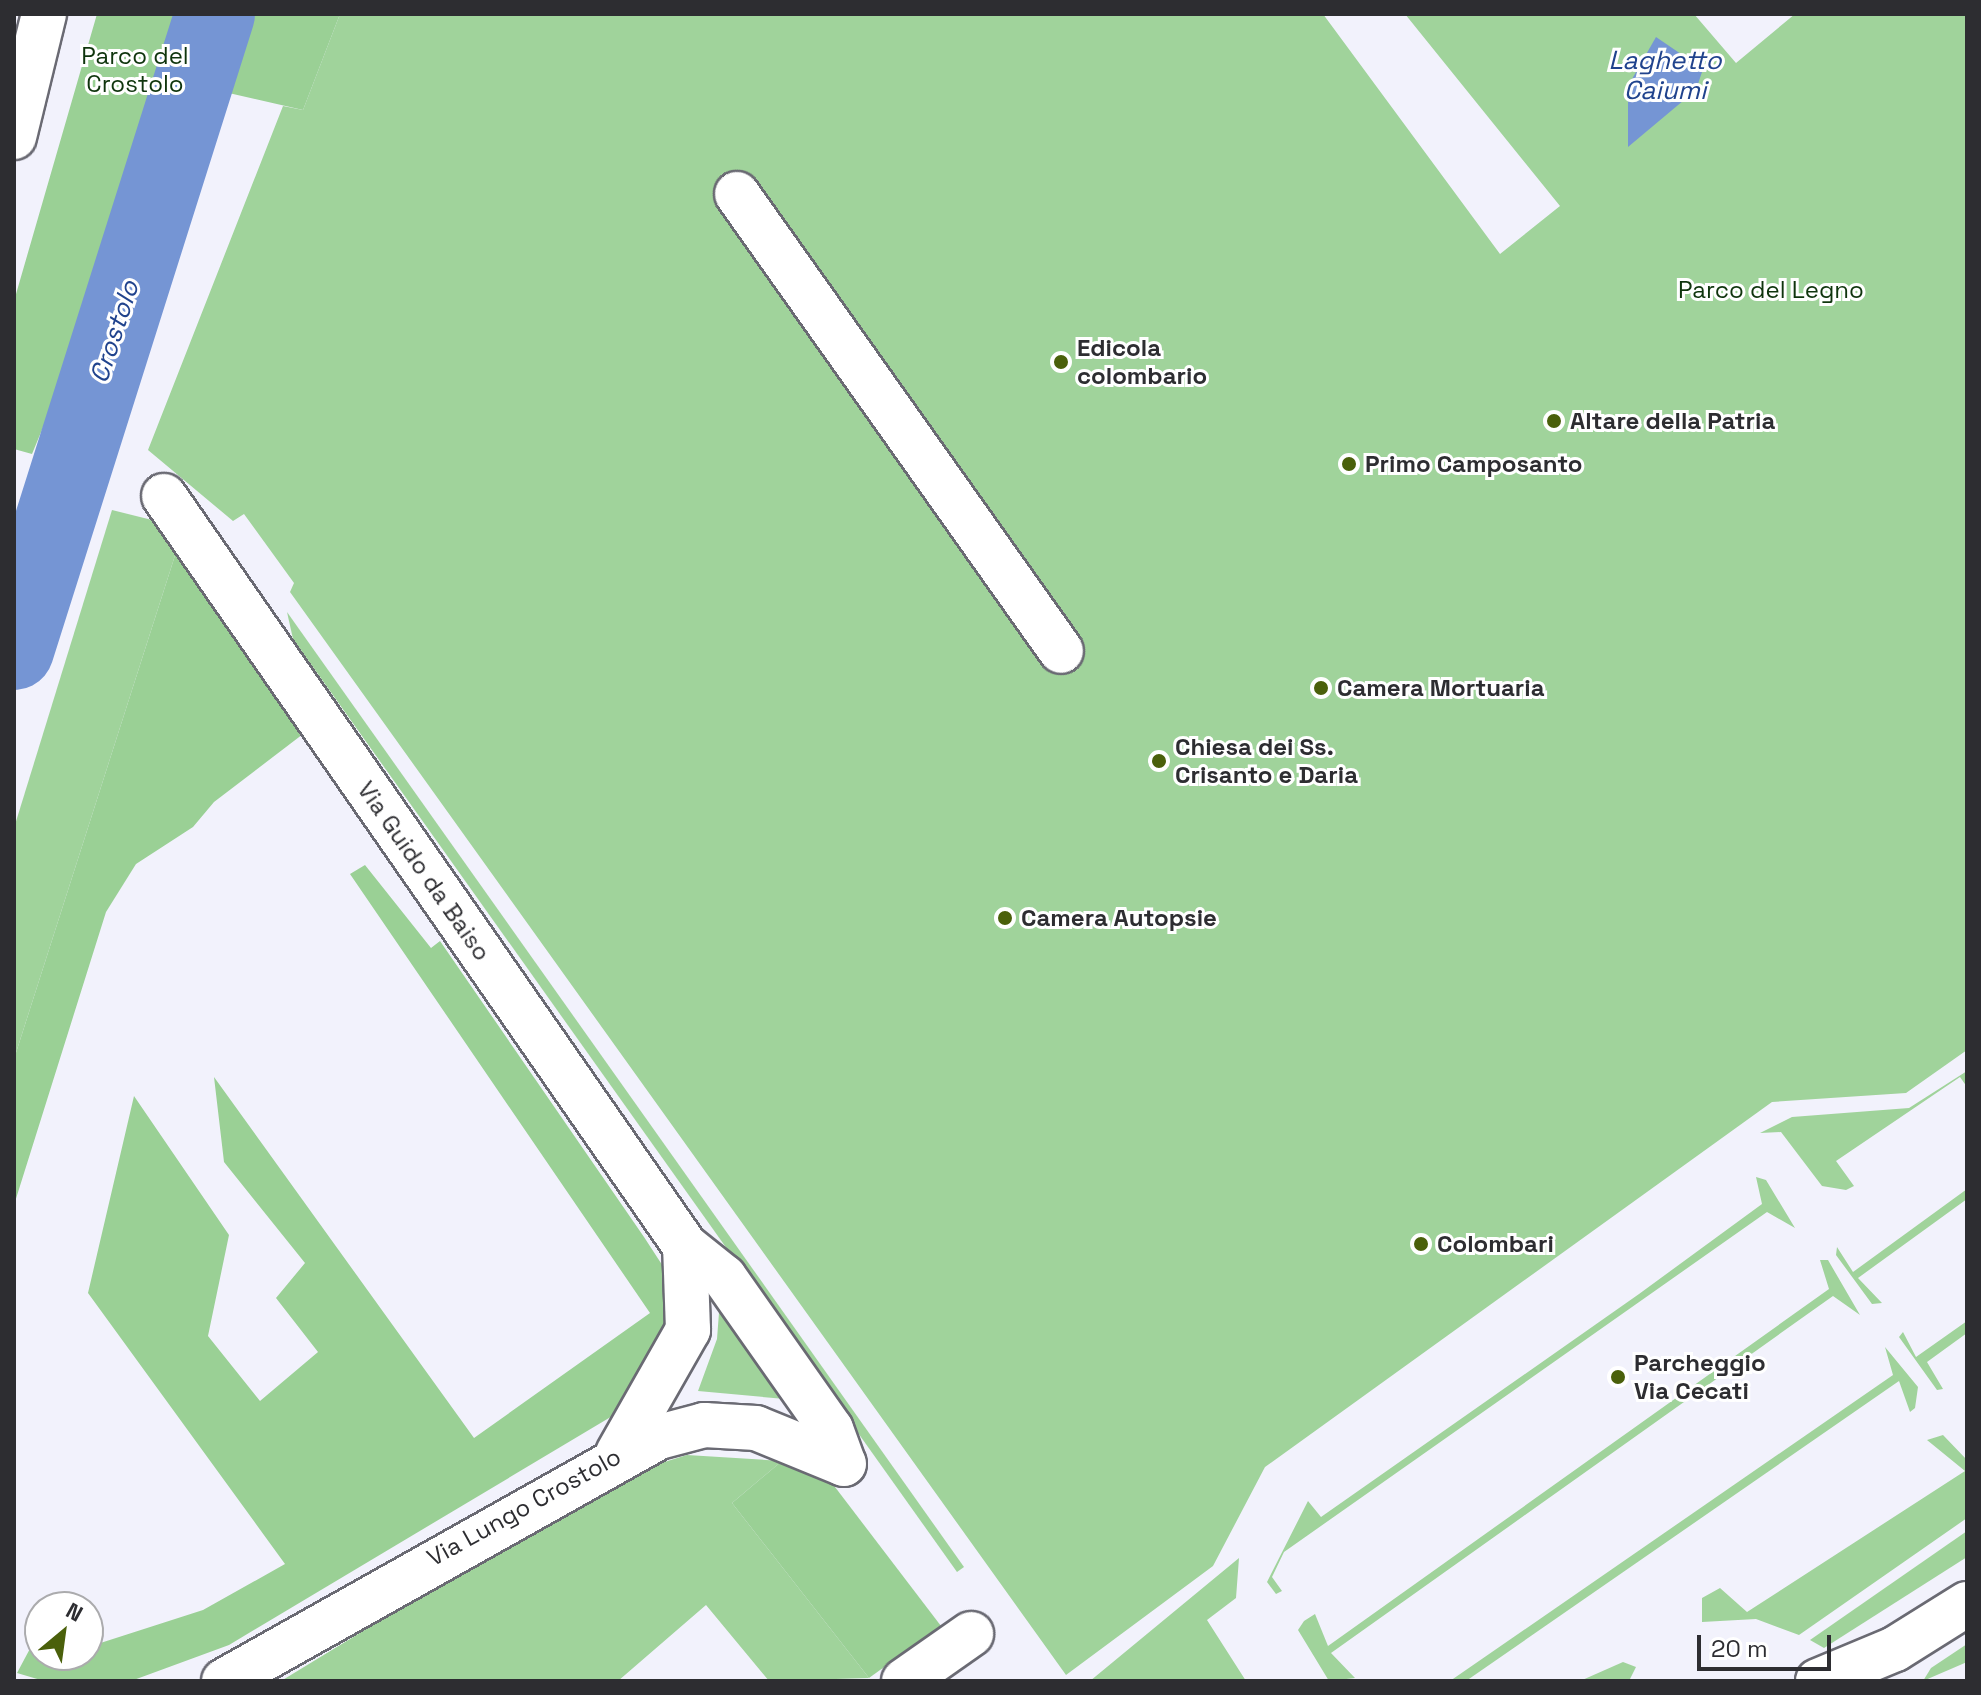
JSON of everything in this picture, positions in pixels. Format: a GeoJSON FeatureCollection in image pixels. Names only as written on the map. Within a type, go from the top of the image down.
{"type":"FeatureCollection","features":[{"type":"Feature","properties":{"kind":"street"},"geometry":{"type":"LineString","coordinates":[[14,137],[44,14]]}},
{"type":"Feature","properties":{"kind":"street"},"geometry":{"type":"LineString","coordinates":[[737,194],[1061,651]]}},
{"type":"Feature","properties":{"kind":"street","name":"Via Guido da Baiso"},"geometry":{"type":"LineString","coordinates":[[164,496],[685,1246],[724,1277],[831,1429],[844,1464]]}},
{"type":"Feature","properties":{"kind":"street"},"geometry":{"type":"LineString","coordinates":[[618,1453],[688,1330],[685,1246]]}},
{"type":"Feature","properties":{"kind":"street","name":"Via Lungo Crostolo"},"geometry":{"type":"LineString","coordinates":[[224,1681],[618,1453],[717,1425],[756,1428],[844,1464]]}},
{"type":"Feature","properties":{"kind":"street"},"geometry":{"type":"LineString","coordinates":[[1818,1681],[1895,1649],[1967,1604]]}},
{"type":"Feature","properties":{"kind":"street"},"geometry":{"type":"LineString","coordinates":[[904,1681],[971,1634]]}},
{"type":"Feature","properties":{"kind":"street"},"geometry":{"type":"LineString","coordinates":[[1862,1681],[1895,1649]]}},
{"type":"Feature","properties":{"kind":"green space","name":"Parco del Crostolo"},"geometry":{"type":"Polygon","coordinates":[[[97,14],[340,14],[303,110],[185,83],[32,454],[14,449],[14,301],[97,14]]]}},
{"type":"Feature","properties":{"kind":"green space","name":"Parco del Legno"},"geometry":{"type":"Polygon","coordinates":[[[340,14],[1323,14],[1500,254],[1560,206],[1405,14],[1694,14],[1736,63],[1795,14],[1967,14],[1967,1050],[1906,1093],[1772,1102],[1265,1467],[1213,1566],[1066,1675],[290,592],[294,583],[244,514],[233,521],[148,450],[283,106],[303,110],[340,14]]]}},
{"type":"Feature","properties":{"kind":"green space"},"geometry":{"type":"Polygon","coordinates":[[[112,510],[152,520],[179,543],[14,1059],[14,828],[112,510]]]}},
{"type":"Feature","properties":{"kind":"green space"},"geometry":{"type":"Polygon","coordinates":[[[179,543],[307,731],[214,802],[193,827],[136,864],[106,912],[14,1205],[14,1059],[179,543]]]}},
{"type":"Feature","properties":{"kind":"green space"},"geometry":{"type":"Polygon","coordinates":[[[287,612],[964,1567],[957,1572],[293,639],[287,612]]]}},
{"type":"Feature","properties":{"kind":"green space"},"geometry":{"type":"Polygon","coordinates":[[[365,865],[431,948],[440,941],[670,1277],[673,1316],[646,1377],[614,1415],[229,1645],[131,1681],[44,1681],[17,1673],[24,1660],[24,1671],[104,1671],[104,1642],[203,1610],[285,1564],[88,1293],[134,1096],[229,1235],[208,1336],[260,1401],[318,1352],[276,1298],[305,1263],[224,1162],[214,1077],[474,1438],[650,1313],[350,874],[365,865]]]}},
{"type":"Feature","properties":{"kind":"green space"},"geometry":{"type":"Polygon","coordinates":[[[1967,1071],[1967,1087],[1960,1077],[1836,1161],[1854,1186],[1846,1190],[1822,1186],[1781,1132],[1760,1133],[1792,1117],[1909,1108],[1967,1071]]]}},
{"type":"Feature","properties":{"kind":"green space"},"geometry":{"type":"Polygon","coordinates":[[[1756,1177],[1766,1180],[1795,1228],[1767,1212],[1284,1552],[1272,1577],[1282,1591],[1276,1594],[1267,1582],[1308,1501],[1321,1517],[1639,1294],[1762,1204],[1756,1177]]]}},
{"type":"Feature","properties":{"kind":"green space"},"geometry":{"type":"Polygon","coordinates":[[[1967,1189],[1967,1199],[1858,1278],[1882,1303],[1872,1304],[1836,1255],[1837,1247],[1853,1272],[1967,1189]]]}},
{"type":"Feature","properties":{"kind":"green space"},"geometry":{"type":"Polygon","coordinates":[[[1820,1260],[1828,1260],[1860,1315],[1833,1296],[1331,1653],[1355,1678],[1329,1681],[1298,1630],[1304,1621],[1315,1614],[1328,1646],[1829,1289],[1820,1260]]]}},
{"type":"Feature","properties":{"kind":"green space"},"geometry":{"type":"Polygon","coordinates":[[[721,1286],[785,1399],[698,1391],[717,1339],[721,1286]]]}},
{"type":"Feature","properties":{"kind":"green space"},"geometry":{"type":"Polygon","coordinates":[[[1967,1321],[1967,1333],[1927,1362],[1943,1389],[1937,1390],[1899,1337],[1903,1332],[1916,1357],[1967,1321]]]}},
{"type":"Feature","properties":{"kind":"green space"},"geometry":{"type":"Polygon","coordinates":[[[1885,1347],[1918,1387],[1915,1408],[1910,1412],[1899,1381],[1466,1681],[1450,1681],[1893,1375],[1885,1347]]]}},
{"type":"Feature","properties":{"kind":"green space"},"geometry":{"type":"Polygon","coordinates":[[[1943,1435],[1967,1460],[1967,1518],[1799,1635],[1756,1619],[1702,1622],[1702,1598],[1720,1588],[1747,1612],[1965,1471],[1927,1440],[1943,1435]]]}},
{"type":"Feature","properties":{"kind":"green space"},"geometry":{"type":"Polygon","coordinates":[[[687,1455],[782,1461],[732,1503],[869,1678],[769,1681],[706,1605],[618,1681],[281,1681],[616,1477],[687,1455]]]}},
{"type":"Feature","properties":{"kind":"green space"},"geometry":{"type":"Polygon","coordinates":[[[782,1461],[812,1468],[835,1487],[941,1626],[869,1678],[732,1503],[782,1461]]]}},
{"type":"Feature","properties":{"kind":"green space"},"geometry":{"type":"Polygon","coordinates":[[[1967,1531],[1967,1557],[1824,1648],[1810,1640],[1967,1531]]]}},
{"type":"Feature","properties":{"kind":"green space"},"geometry":{"type":"Polygon","coordinates":[[[1239,1558],[1236,1598],[1207,1620],[1246,1681],[1090,1681],[1239,1558]]]}},
{"type":"Feature","properties":{"kind":"green space"},"geometry":{"type":"Polygon","coordinates":[[[1967,1644],[1967,1662],[1923,1681],[1931,1668],[1967,1644]]]}},
{"type":"Feature","properties":{"kind":"green space"},"geometry":{"type":"Polygon","coordinates":[[[1623,1662],[1636,1667],[1629,1681],[1580,1681],[1623,1662]]]}},
{"type":"Feature","properties":{"kind":"water","name":"Laghetto Caiumi"},"geometry":{"type":"Polygon","coordinates":[[[1656,37],[1703,69],[1696,90],[1628,147],[1628,86],[1656,37]]]}},
{"type":"Feature","properties":{"kind":"waterway","name":"Crostolo"},"geometry":{"type":"LineString","coordinates":[[14,650],[215,14]]}},
{"type":"Feature","properties":{"kind":"place","name":"Edicola colombario"},"geometry":{"type":"Point","coordinates":[1061,362]}},
{"type":"Feature","properties":{"kind":"place","name":"Altare della Patria"},"geometry":{"type":"Point","coordinates":[1554,421]}},
{"type":"Feature","properties":{"kind":"place","name":"Primo Camposanto"},"geometry":{"type":"Point","coordinates":[1349,464]}},
{"type":"Feature","properties":{"kind":"place","name":"Camera Mortuaria"},"geometry":{"type":"Point","coordinates":[1321,688]}},
{"type":"Feature","properties":{"kind":"place","name":"Chiesa dei Ss. Crisanto e Daria"},"geometry":{"type":"Point","coordinates":[1159,761]}},
{"type":"Feature","properties":{"kind":"place","name":"Camera Autopsie"},"geometry":{"type":"Point","coordinates":[1005,918]}},
{"type":"Feature","properties":{"kind":"place","name":"Colombari"},"geometry":{"type":"Point","coordinates":[1421,1244]}},
{"type":"Feature","properties":{"kind":"place","name":"Parcheggio Via Cecati"},"geometry":{"type":"Point","coordinates":[1618,1377]}}]}
